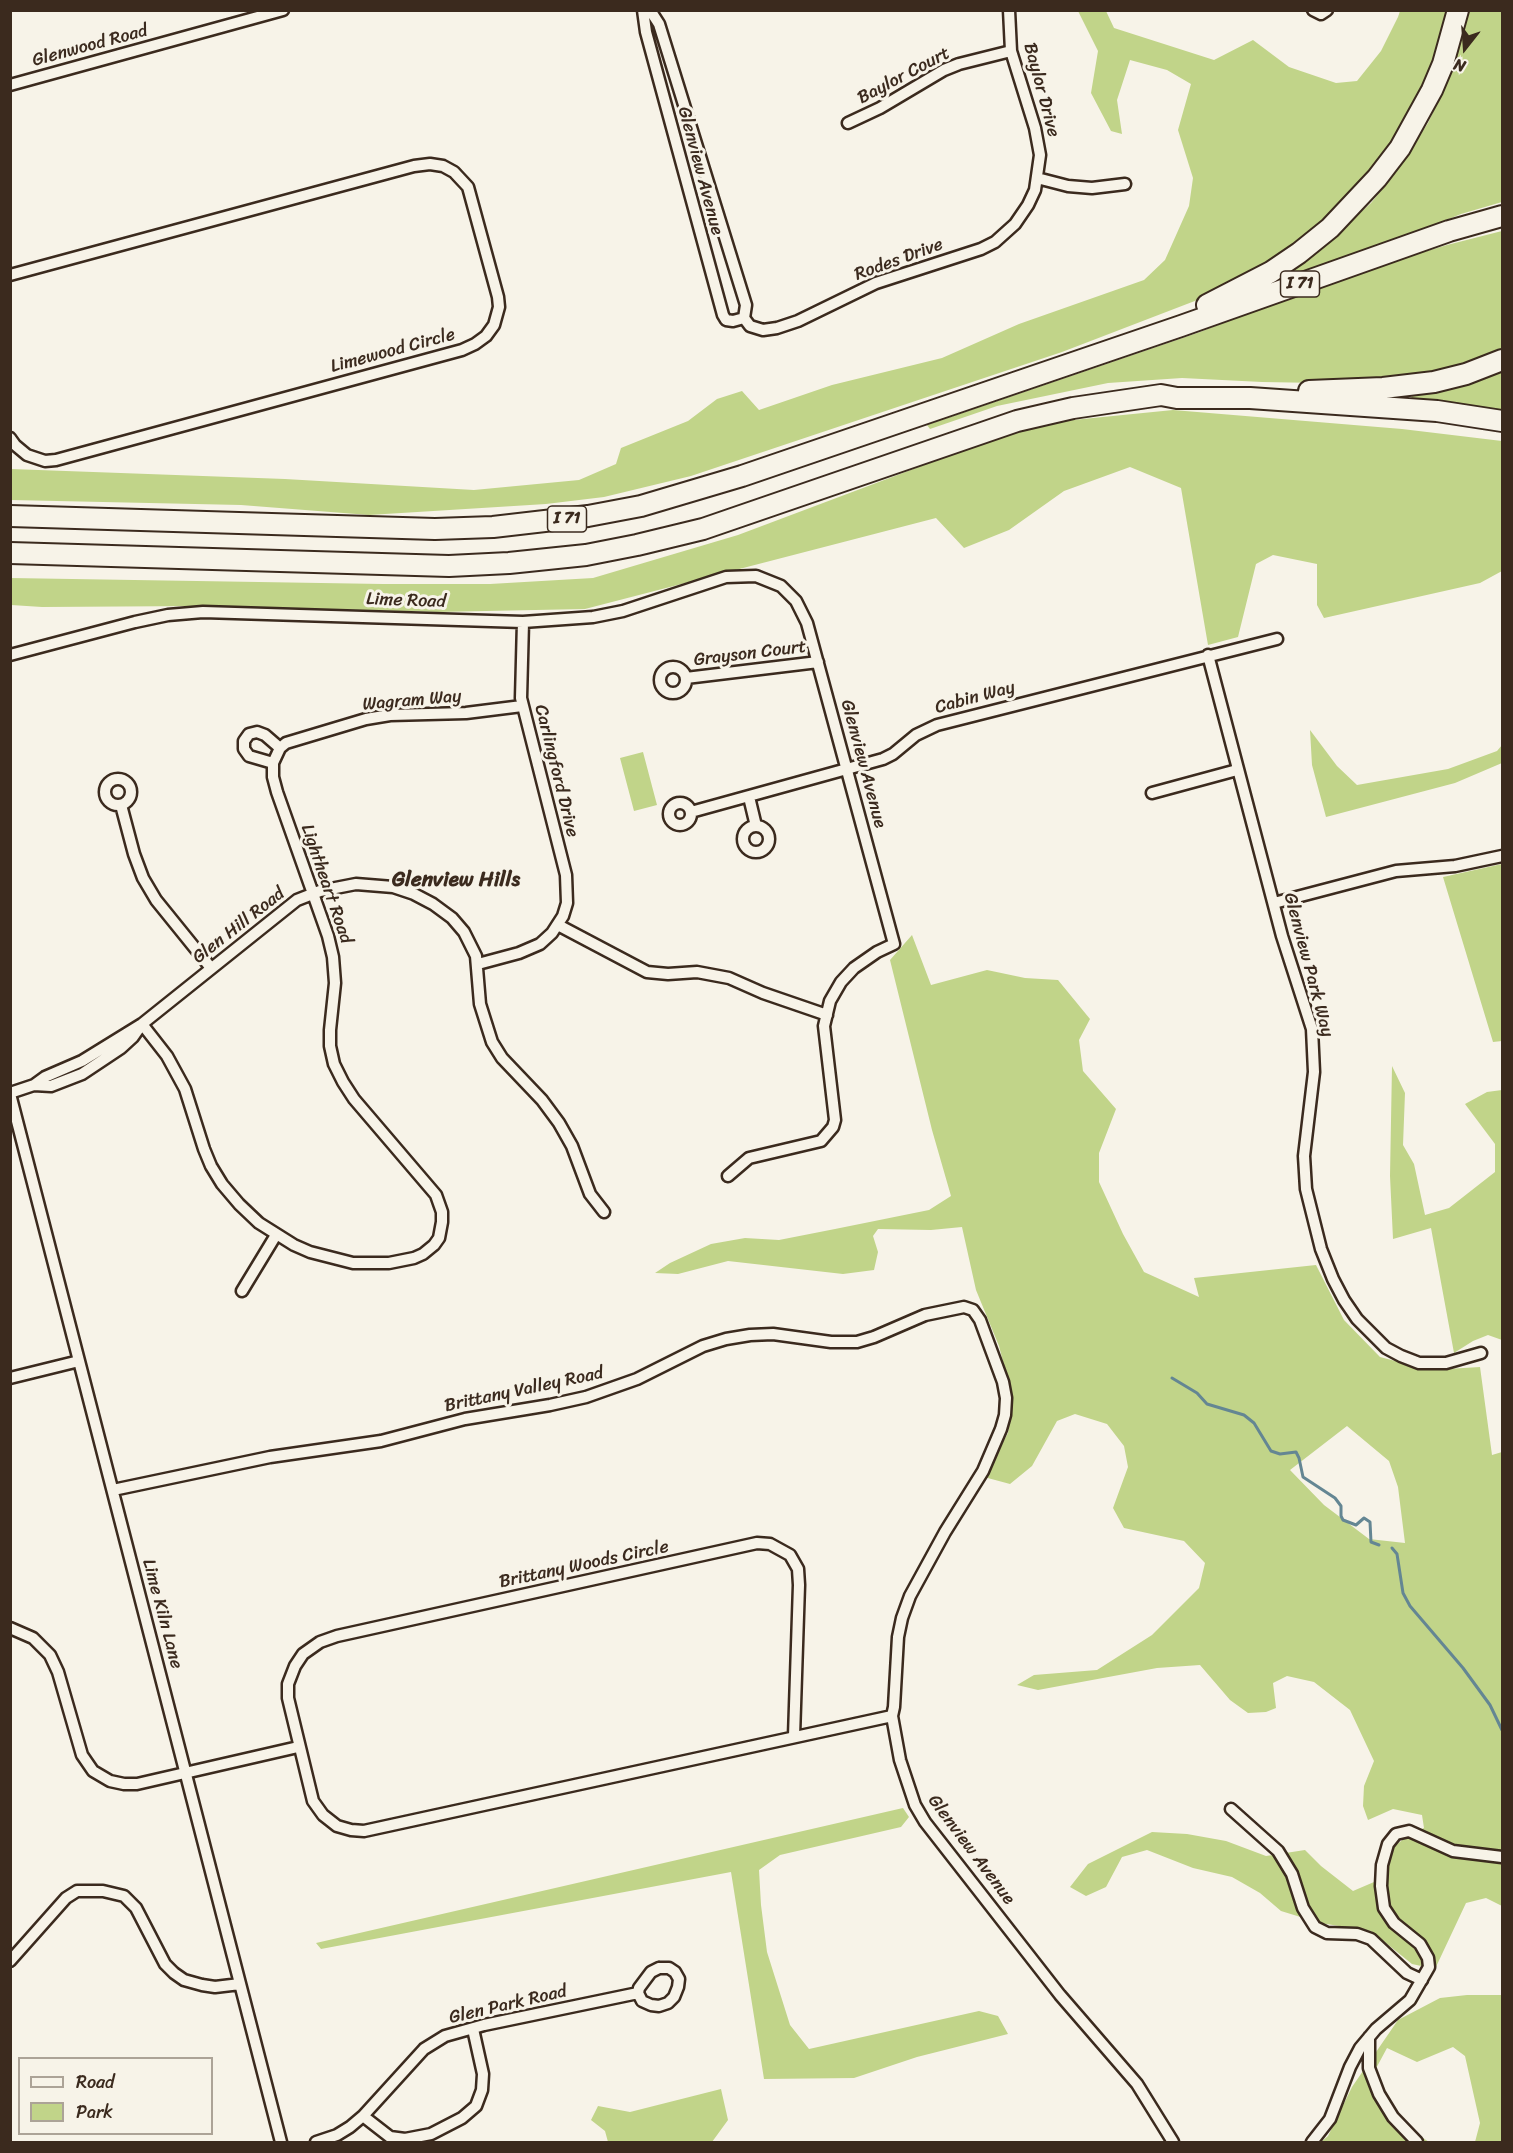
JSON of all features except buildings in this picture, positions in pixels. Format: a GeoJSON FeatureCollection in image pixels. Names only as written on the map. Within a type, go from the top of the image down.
{"type":"FeatureCollection","features":[{"type":"Feature","properties":{"kind":"highway"},"geometry":{"type":"LineString","coordinates":[[1099,353],[1236,291],[1299,253],[1330,228],[1377,178],[1400,148],[1432,90],[1443,64],[1458,10]]}},
{"type":"Feature","properties":{"kind":"highway","name":"I 71"},"geometry":{"type":"LineString","coordinates":[[10,516],[435,529],[505,526],[588,516],[641,506],[703,489],[1180,326],[1449,231],[1503,216]]}},
{"type":"Feature","properties":{"kind":"highway"},"geometry":{"type":"LineString","coordinates":[[1161,396],[1176,389],[1299,392],[1406,386],[1466,374],[1503,360]]}},
{"type":"Feature","properties":{"kind":"highway","name":"I 71"},"geometry":{"type":"LineString","coordinates":[[10,553],[426,566],[509,563],[586,555],[703,529],[1017,421],[1073,408],[1161,396],[1425,410],[1503,421]]}},
{"type":"Feature","properties":{"kind":"street","name":"Glenwood Road"},"geometry":{"type":"LineString","coordinates":[[10,85],[283,10]]}},
{"type":"Feature","properties":{"kind":"street","name":"Glenview Avenue"},"geometry":{"type":"LineString","coordinates":[[643,10],[645,32],[723,315],[726,320],[744,318]]}},
{"type":"Feature","properties":{"kind":"street"},"geometry":{"type":"LineString","coordinates":[[650,10],[663,35],[746,305],[744,318]]}},
{"type":"Feature","properties":{"kind":"street","name":"Baylor Drive"},"geometry":{"type":"LineString","coordinates":[[1009,10],[1011,51],[1038,140],[1040,154],[1037,178]]}},
{"type":"Feature","properties":{"kind":"street"},"geometry":{"type":"LineString","coordinates":[[1313,10],[1322,14],[1327,10]]}},
{"type":"Feature","properties":{"kind":"street","name":"Baylor Court"},"geometry":{"type":"LineString","coordinates":[[848,123],[872,113],[944,70],[1011,51]]}},
{"type":"Feature","properties":{"kind":"street","name":"Limewood Circle"},"geometry":{"type":"LineString","coordinates":[[10,275],[414,166],[430,164],[449,168],[462,178],[468,187],[499,307],[494,325],[486,336],[462,350],[56,460],[37,459],[20,450],[10,438]]}},
{"type":"Feature","properties":{"kind":"street"},"geometry":{"type":"LineString","coordinates":[[1037,178],[1068,186],[1092,188],[1125,184]]}},
{"type":"Feature","properties":{"kind":"street","name":"Rodes Drive"},"geometry":{"type":"LineString","coordinates":[[744,318],[750,326],[755,328],[769,330],[777,328],[823,310],[898,274],[981,249],[995,242],[1015,224],[1028,205],[1035,190],[1037,178]]}},
{"type":"Feature","properties":{"kind":"street","name":"Lime Road"},"geometry":{"type":"LineString","coordinates":[[10,655],[135,622],[168,615],[203,612],[523,622],[577,618],[623,610],[726,577],[743,575],[770,580],[793,597]]}},
{"type":"Feature","properties":{"kind":"street","name":"Glenview Avenue"},"geometry":{"type":"LineString","coordinates":[[793,597],[807,622],[894,944],[862,962],[846,976],[833,995],[826,1015]]}},
{"type":"Feature","properties":{"kind":"street","name":"Carlingford Drive"},"geometry":{"type":"LineString","coordinates":[[523,622],[522,706],[566,875],[567,903],[558,925]]}},
{"type":"Feature","properties":{"kind":"street","name":"Cabin Way"},"geometry":{"type":"LineString","coordinates":[[691,812],[883,759],[893,754],[916,735],[937,725],[1277,639]]}},
{"type":"Feature","properties":{"kind":"street","name":"Glenview Park Way"},"geometry":{"type":"LineString","coordinates":[[1208,655],[1282,936],[1312,1029],[1314,1072],[1304,1156],[1306,1189],[1321,1249],[1344,1300],[1357,1319],[1386,1348],[1419,1363],[1446,1363],[1481,1353]]}},
{"type":"Feature","properties":{"kind":"street","name":"Grayson Court"},"geometry":{"type":"LineString","coordinates":[[686,678],[818,662]]}},
{"type":"Feature","properties":{"kind":"street","name":"Wagram Way"},"geometry":{"type":"LineString","coordinates":[[277,755],[286,743],[300,737],[366,719],[390,715],[466,713],[522,706]]}},
{"type":"Feature","properties":{"kind":"street","name":"Lightheart Road"},"geometry":{"type":"LineString","coordinates":[[276,1235],[318,1255],[338,1260],[389,1263],[423,1254],[438,1240],[442,1222],[442,1212],[436,1195],[354,1099],[334,1064],[330,1046],[335,983],[333,957],[277,792],[273,777],[277,755]]}},
{"type":"Feature","properties":{"kind":"street"},"geometry":{"type":"LineString","coordinates":[[1152,793],[1237,770]]}},
{"type":"Feature","properties":{"kind":"street"},"geometry":{"type":"LineString","coordinates":[[749,797],[756,826]]}},
{"type":"Feature","properties":{"kind":"street"},"geometry":{"type":"LineString","coordinates":[[120,805],[143,878],[156,900],[211,968]]}},
{"type":"Feature","properties":{"kind":"street"},"geometry":{"type":"LineString","coordinates":[[1274,903],[1396,871],[1455,866],[1503,856]]}},
{"type":"Feature","properties":{"kind":"street","name":"Glen Hill Road"},"geometry":{"type":"LineString","coordinates":[[10,1093],[34,1085],[51,1086],[68,1074],[82,1074],[107,1052],[133,1037],[142,1024],[288,906],[336,886],[356,884],[393,887],[433,904],[452,918],[468,940],[478,964]]}},
{"type":"Feature","properties":{"kind":"street"},"geometry":{"type":"LineString","coordinates":[[604,1212],[590,1194],[572,1146],[559,1123],[542,1100],[502,1058],[492,1042],[480,1004],[478,964],[533,948],[546,939],[558,925],[647,972],[668,974],[697,972],[729,978],[763,993],[826,1015],[824,1026],[835,1120],[830,1132],[821,1140],[749,1158],[728,1176]]}},
{"type":"Feature","properties":{"kind":"street"},"geometry":{"type":"LineString","coordinates":[[142,1024],[166,1056],[185,1089],[204,1149],[222,1184],[259,1223],[276,1235],[242,1291]]}},
{"type":"Feature","properties":{"kind":"street","name":"Lime Kiln Lane"},"geometry":{"type":"LineString","coordinates":[[10,1093],[282,2142]]}},
{"type":"Feature","properties":{"kind":"street","name":"Glenview Avenue"},"geometry":{"type":"LineString","coordinates":[[967,1308],[976,1313],[980,1320],[1003,1382],[1006,1398],[1005,1415],[983,1471],[945,1532],[910,1596],[902,1618],[898,1637],[892,1716],[900,1760],[919,1812],[1060,1995],[1137,2084],[1173,2142]]}},
{"type":"Feature","properties":{"kind":"street","name":"Brittany Valley Road"},"geometry":{"type":"LineString","coordinates":[[113,1490],[270,1457],[381,1441],[465,1419],[586,1397],[621,1386],[683,1354],[726,1339],[773,1334],[831,1342],[857,1342],[925,1315],[943,1310],[967,1308]]}},
{"type":"Feature","properties":{"kind":"street"},"geometry":{"type":"LineString","coordinates":[[10,1378],[80,1361]]}},
{"type":"Feature","properties":{"kind":"street","name":"Brittany Woods Circle"},"geometry":{"type":"LineString","coordinates":[[794,1736],[798,1569],[790,1555],[770,1544],[757,1544],[337,1636],[320,1642],[298,1660],[288,1684],[288,1698],[310,1794],[319,1810],[337,1826],[364,1831],[446,1815],[892,1716]]}},
{"type":"Feature","properties":{"kind":"street"},"geometry":{"type":"LineString","coordinates":[[10,1628],[21,1631],[39,1643],[55,1664],[82,1755],[93,1771],[110,1781],[130,1785],[298,1747]]}},
{"type":"Feature","properties":{"kind":"street"},"geometry":{"type":"LineString","coordinates":[[1231,1809],[1278,1851],[1292,1874],[1303,1908],[1315,1927],[1327,1933],[1357,1934],[1371,1939],[1407,1973],[1422,1980]]}},
{"type":"Feature","properties":{"kind":"street"},"geometry":{"type":"LineString","coordinates":[[1312,2142],[1330,2120],[1354,2058],[1370,2037],[1410,2000],[1429,1967],[1423,1948],[1394,1923],[1383,1903],[1382,1865],[1388,1844],[1396,1834],[1409,1831],[1453,1851],[1503,1857]]}},
{"type":"Feature","properties":{"kind":"street"},"geometry":{"type":"LineString","coordinates":[[10,1960],[66,1898],[77,1891],[104,1891],[124,1896],[136,1908],[165,1964],[184,1980],[215,1987],[240,1984]]}},
{"type":"Feature","properties":{"kind":"street","name":"Glen Park Road"},"geometry":{"type":"LineString","coordinates":[[316,2142],[338,2135],[363,2116],[424,2049],[445,2036],[638,1993]]}},
{"type":"Feature","properties":{"kind":"street"},"geometry":{"type":"LineString","coordinates":[[363,2116],[390,2137],[405,2139],[431,2134],[462,2118],[476,2106],[482,2090],[483,2074],[473,2029]]}},
{"type":"Feature","properties":{"kind":"street"},"geometry":{"type":"LineString","coordinates":[[1370,2037],[1369,2068],[1379,2094],[1393,2117],[1417,2142]]}},
{"type":"Feature","properties":{"kind":"green space"},"geometry":{"type":"Polygon","coordinates":[[[1078,11],[1106,11],[1114,28],[1214,60],[1253,40],[1289,67],[1336,83],[1357,81],[1381,51],[1400,11],[1451,11],[1447,28],[1415,111],[1343,209],[1275,263],[1213,294],[1062,352],[691,476],[604,497],[546,504],[369,515],[241,505],[11,500],[11,469],[285,479],[474,490],[579,480],[616,464],[621,448],[688,421],[717,399],[742,391],[759,410],[832,385],[942,358],[1019,324],[1144,280],[1165,260],[1189,206],[1193,178],[1178,130],[1191,84],[1167,70],[1130,60],[1117,100],[1122,134],[1111,131],[1091,93],[1098,51],[1078,11]]]}},
{"type":"Feature","properties":{"kind":"green space"},"geometry":{"type":"Polygon","coordinates":[[[1466,11],[1502,11],[1502,202],[1461,214],[1268,288],[1266,283],[1346,222],[1351,221],[1371,203],[1396,172],[1428,123],[1450,75],[1447,74],[1466,11]]]}},
{"type":"Feature","properties":{"kind":"green space"},"geometry":{"type":"Polygon","coordinates":[[[1502,231],[1502,354],[1416,379],[1320,383],[1182,378],[1108,383],[997,406],[930,429],[927,425],[1200,332],[1347,275],[1502,231]]]}},
{"type":"Feature","properties":{"kind":"green space"},"geometry":{"type":"Polygon","coordinates":[[[1502,371],[1502,414],[1476,407],[1471,409],[1411,399],[1412,396],[1447,389],[1502,371]]]}},
{"type":"Feature","properties":{"kind":"green space"},"geometry":{"type":"Polygon","coordinates":[[[1173,410],[1402,429],[1502,441],[1502,571],[1480,583],[1324,618],[1317,605],[1317,564],[1273,555],[1256,564],[1238,637],[1208,645],[1181,488],[1130,467],[1064,491],[1009,530],[964,548],[936,518],[585,609],[437,612],[200,606],[42,607],[11,605],[10,578],[490,584],[593,578],[738,535],[1033,424],[1173,410]]]}},
{"type":"Feature","properties":{"kind":"green space"},"geometry":{"type":"Polygon","coordinates":[[[1310,730],[1337,766],[1357,785],[1448,769],[1497,751],[1502,745],[1502,763],[1455,783],[1326,817],[1312,765],[1310,730]]]}},
{"type":"Feature","properties":{"kind":"green space"},"geometry":{"type":"Polygon","coordinates":[[[643,752],[657,805],[634,811],[620,758],[643,752]]]}},
{"type":"Feature","properties":{"kind":"green space"},"geometry":{"type":"Polygon","coordinates":[[[1502,864],[1502,1041],[1493,1042],[1443,877],[1502,864]]]}},
{"type":"Feature","properties":{"kind":"green space"},"geometry":{"type":"Polygon","coordinates":[[[912,935],[931,985],[987,970],[1025,978],[1058,980],[1090,1019],[1079,1040],[1083,1071],[1116,1109],[1099,1153],[1099,1182],[1144,1272],[1199,1297],[1194,1278],[1316,1265],[1344,1320],[1380,1357],[1430,1370],[1480,1367],[1492,1455],[1502,1452],[1502,1906],[1486,1898],[1466,1903],[1435,1969],[1412,1964],[1371,1931],[1320,1923],[1281,1911],[1260,1893],[1232,1877],[1193,1868],[1147,1850],[1122,1857],[1106,1887],[1086,1896],[1070,1887],[1088,1864],[1152,1832],[1187,1834],[1226,1841],[1266,1856],[1305,1850],[1353,1891],[1374,1882],[1390,1850],[1406,1837],[1424,1828],[1422,1815],[1393,1809],[1368,1820],[1363,1806],[1364,1786],[1374,1761],[1350,1710],[1314,1682],[1287,1676],[1273,1683],[1276,1708],[1266,1712],[1248,1713],[1230,1700],[1200,1665],[1157,1668],[1038,1690],[1017,1685],[1034,1675],[1097,1670],[1152,1635],[1199,1588],[1205,1563],[1184,1541],[1124,1528],[1113,1508],[1128,1467],[1124,1446],[1107,1424],[1075,1414],[1057,1421],[1032,1466],[1010,1484],[984,1477],[1008,1433],[1012,1396],[999,1346],[976,1290],[962,1227],[931,1230],[878,1229],[873,1236],[878,1252],[874,1270],[843,1274],[728,1261],[678,1274],[655,1273],[670,1263],[711,1244],[745,1238],[779,1240],[835,1229],[929,1210],[951,1196],[932,1130],[890,960],[912,935]],[[1347,1426],[1290,1470],[1324,1505],[1369,1539],[1405,1543],[1398,1487],[1389,1461],[1347,1426]]]}},
{"type":"Feature","properties":{"kind":"green space"},"geometry":{"type":"Polygon","coordinates":[[[1392,1066],[1405,1093],[1403,1145],[1414,1164],[1425,1215],[1449,1208],[1495,1172],[1495,1144],[1465,1104],[1487,1092],[1502,1090],[1502,1340],[1488,1335],[1454,1353],[1431,1228],[1393,1239],[1390,1176],[1392,1066]]]}},
{"type":"Feature","properties":{"kind":"green space"},"geometry":{"type":"Polygon","coordinates":[[[903,1808],[909,1817],[901,1827],[780,1855],[759,1870],[767,1952],[790,2025],[809,2049],[979,2011],[998,2016],[1008,2034],[917,2057],[854,2078],[764,2079],[731,1872],[321,1949],[316,1943],[903,1808]]]}},
{"type":"Feature","properties":{"kind":"green space"},"geometry":{"type":"Polygon","coordinates":[[[1502,1995],[1502,2142],[1475,2142],[1480,2123],[1465,2056],[1453,2047],[1417,2062],[1387,2048],[1373,2074],[1394,2112],[1414,2132],[1429,2142],[1321,2142],[1328,2136],[1352,2087],[1398,2020],[1440,1998],[1502,1995]]]}},
{"type":"Feature","properties":{"kind":"green space"},"geometry":{"type":"Polygon","coordinates":[[[721,2089],[728,2120],[712,2142],[608,2142],[605,2131],[591,2120],[598,2106],[630,2112],[721,2089]]]}},
{"type":"Feature","properties":{"kind":"waterway"},"geometry":{"type":"LineString","coordinates":[[1172,1378],[1197,1393],[1207,1404],[1244,1415],[1254,1423],[1271,1451],[1280,1454],[1296,1452],[1303,1477],[1335,1498],[1341,1506],[1343,1520],[1356,1525],[1364,1518],[1370,1522],[1371,1542],[1379,1545]]}},
{"type":"Feature","properties":{"kind":"waterway"},"geometry":{"type":"LineString","coordinates":[[1392,1548],[1397,1554],[1403,1593],[1410,1606],[1463,1668],[1490,1705],[1502,1730]]}},
{"type":"Feature","properties":{"kind":"district","name":"Glenview Hills"},"geometry":{"type":"Point","coordinates":[456,881]}}]}
